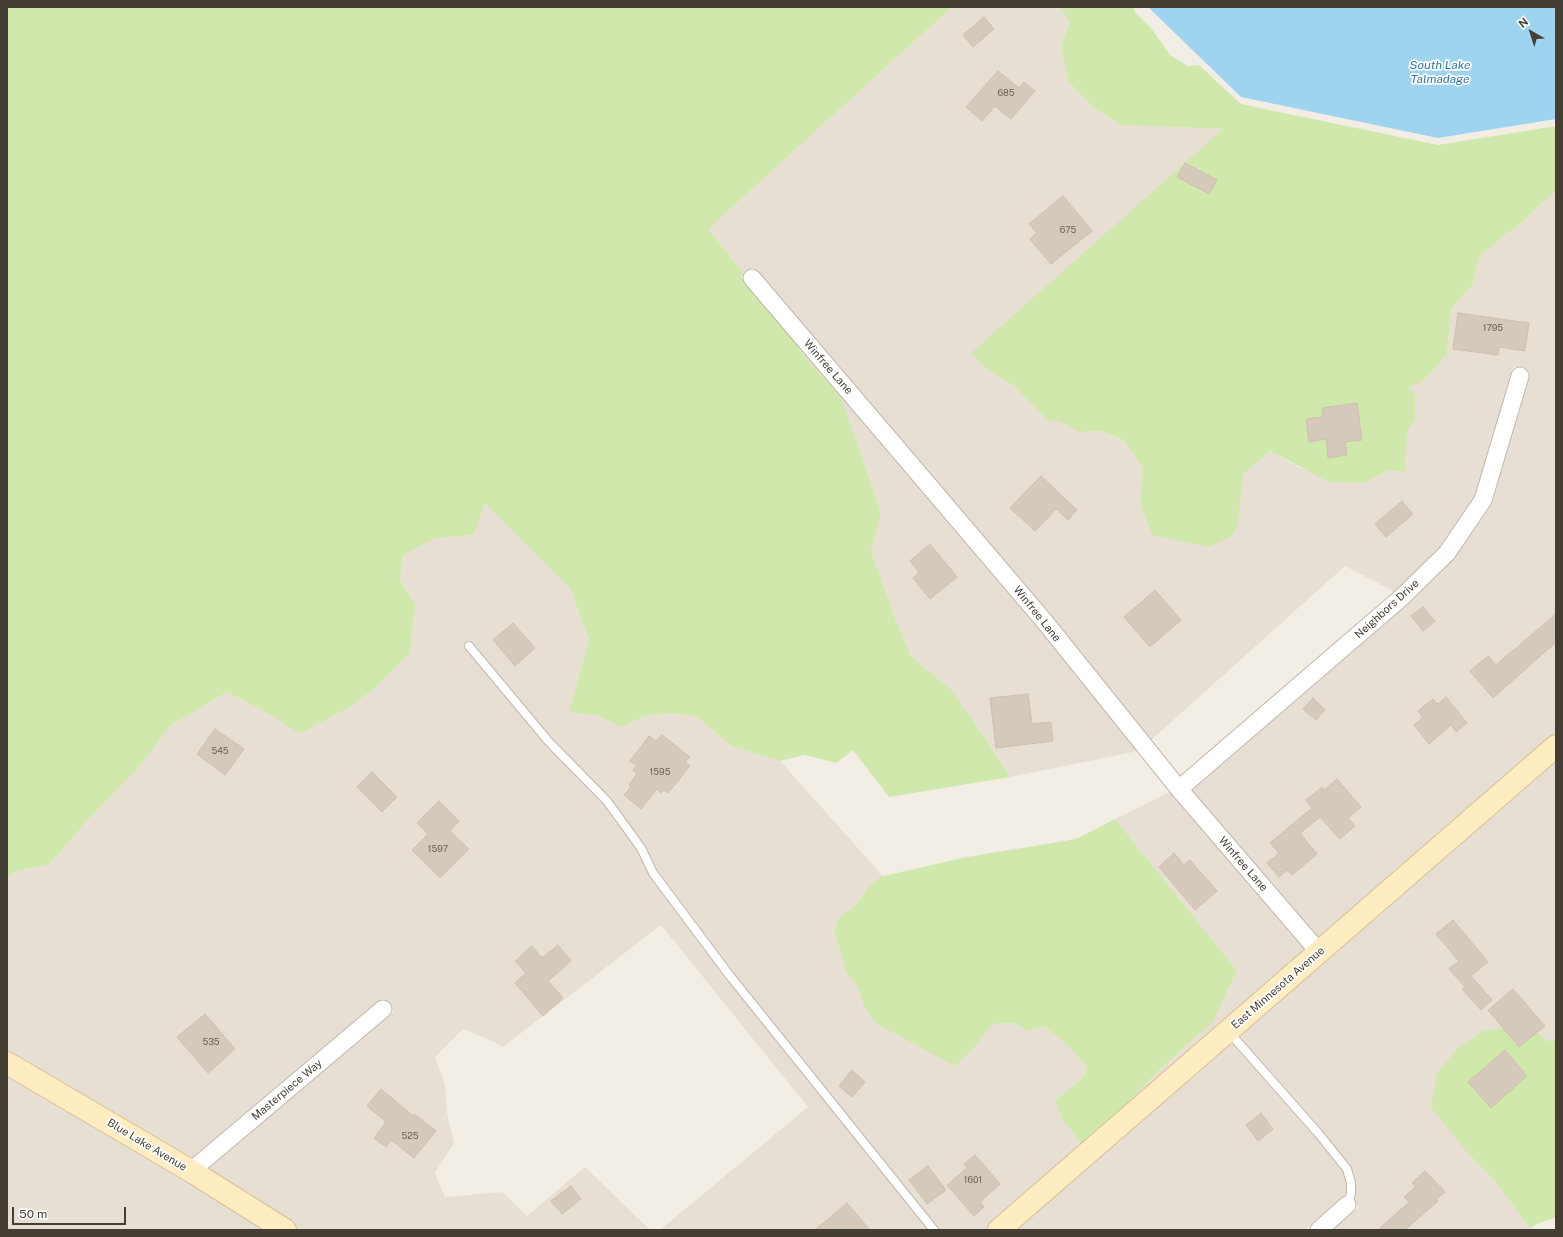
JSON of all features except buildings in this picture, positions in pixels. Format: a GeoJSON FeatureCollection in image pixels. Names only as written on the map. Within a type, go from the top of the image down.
{"type":"FeatureCollection","features":[{"type":"Feature","properties":{"kind":"street","name":"Winfree Lane"},"geometry":{"type":"LineString","coordinates":[[752,278],[1045,622],[1179,789],[1319,952]]}},
{"type":"Feature","properties":{"kind":"street","name":"Neighbors Drive"},"geometry":{"type":"LineString","coordinates":[[1179,789],[1402,597],[1447,553],[1483,500],[1520,376]]}},
{"type":"Feature","properties":{"kind":"street","name":"East Minnesota Avenue"},"geometry":{"type":"LineString","coordinates":[[1000,1230],[1556,746]]}},
{"type":"Feature","properties":{"kind":"street","name":"Masterpiece Way"},"geometry":{"type":"LineString","coordinates":[[191,1172],[383,1009]]}},
{"type":"Feature","properties":{"kind":"street","name":"Blue Lake Avenue"},"geometry":{"type":"LineString","coordinates":[[7,1063],[191,1172],[285,1230]]}},
{"type":"Feature","properties":{"kind":"street"},"geometry":{"type":"LineString","coordinates":[[1319,1230],[1347,1205]]}},
{"type":"Feature","properties":{"kind":"lane"},"geometry":{"type":"LineString","coordinates":[[469,646],[549,742],[607,801],[641,848],[653,873],[730,976],[934,1230]]}},
{"type":"Feature","properties":{"kind":"lane"},"geometry":{"type":"LineString","coordinates":[[1228,1031],[1318,1133],[1347,1169],[1351,1183],[1351,1194],[1347,1205]]}},
{"type":"Feature","properties":{"kind":"shaded area"},"geometry":{"type":"Polygon","coordinates":[[[952,7],[1060,7],[1070,22],[1061,46],[1068,81],[1095,109],[1121,125],[1223,129],[987,369],[1014,386],[1049,422],[1057,420],[1079,432],[1100,431],[1124,440],[1143,468],[1140,503],[1240,496],[1243,473],[1270,451],[1300,468],[1363,483],[1389,470],[1405,472],[1407,431],[1415,420],[1415,395],[1408,388],[1424,380],[1447,355],[1451,308],[1473,284],[1479,258],[1556,191],[1556,734],[1319,940],[1191,791],[1408,604],[1453,559],[1490,506],[1530,372],[1514,366],[1475,496],[1440,547],[1395,592],[1345,566],[1150,741],[1051,617],[868,401],[785,307],[753,267],[744,273],[708,229],[952,7]]]}},
{"type":"Feature","properties":{"kind":"shaded area"},"geometry":{"type":"Polygon","coordinates":[[[792,337],[1039,627],[1138,751],[1010,777],[981,732],[967,714],[924,667],[911,656],[897,623],[871,551],[881,512],[841,397],[807,360],[792,337]]]}},
{"type":"Feature","properties":{"kind":"shaded area"},"geometry":{"type":"Polygon","coordinates":[[[485,503],[570,588],[589,640],[569,712],[599,716],[621,727],[645,716],[668,713],[695,716],[733,747],[780,761],[882,875],[870,885],[854,907],[838,920],[834,930],[846,972],[858,987],[863,1004],[991,1024],[1013,1023],[1028,1031],[1044,1026],[1071,1048],[1088,1069],[1078,1082],[1055,1100],[1062,1119],[1071,1130],[1113,1117],[1161,1068],[1213,1022],[1237,971],[1115,819],[1171,791],[1308,950],[986,1230],[660,1230],[808,1107],[661,925],[503,1047],[463,1029],[435,1057],[445,1084],[447,1113],[454,1143],[435,1173],[445,1197],[502,1192],[527,1216],[585,1167],[650,1230],[300,1230],[205,1171],[394,1011],[383,998],[189,1161],[7,1054],[7,877],[13,872],[50,864],[84,824],[140,766],[170,726],[227,692],[278,719],[299,733],[352,706],[377,686],[410,653],[415,605],[400,579],[403,555],[436,538],[474,535],[485,503]]]}},
{"type":"Feature","properties":{"kind":"shaded area"},"geometry":{"type":"Polygon","coordinates":[[[1556,758],[1556,1041],[1547,1041],[1531,1026],[1467,1152],[1496,1182],[1530,1229],[1332,1230],[1359,1207],[1347,1193],[1305,1230],[1013,1230],[1556,758]]]}},
{"type":"Feature","properties":{"kind":"shaded area"},"geometry":{"type":"Polygon","coordinates":[[[7,1073],[270,1230],[7,1230],[7,1073]]]}},
{"type":"Feature","properties":{"kind":"green space"},"geometry":{"type":"Polygon","coordinates":[[[7,7],[952,7],[708,229],[744,273],[741,276],[791,337],[807,360],[841,397],[881,512],[871,551],[897,623],[911,656],[951,690],[981,732],[1010,777],[889,797],[853,750],[836,763],[805,755],[780,761],[733,747],[695,716],[668,713],[645,716],[621,727],[599,716],[569,712],[589,640],[570,588],[485,503],[474,535],[436,538],[403,555],[400,579],[415,605],[410,653],[377,686],[352,706],[299,734],[278,719],[227,692],[170,726],[140,766],[84,824],[50,864],[13,872],[7,877],[7,7]]]}},
{"type":"Feature","properties":{"kind":"green space"},"geometry":{"type":"Polygon","coordinates":[[[1060,7],[1135,7],[1134,11],[1151,28],[1170,55],[1188,66],[1199,65],[1241,104],[1438,145],[1556,126],[1556,191],[1479,258],[1473,284],[1451,308],[1447,355],[1424,380],[1409,388],[1415,395],[1415,420],[1407,431],[1405,472],[1389,470],[1363,483],[1329,482],[1270,451],[1243,474],[1238,523],[1232,536],[1208,547],[1152,535],[1140,503],[1143,468],[1124,440],[1100,431],[1079,432],[1057,420],[1049,422],[1014,386],[987,369],[971,353],[1223,129],[1121,125],[1095,109],[1068,81],[1061,46],[1070,22],[1060,7]]]}},
{"type":"Feature","properties":{"kind":"green space"},"geometry":{"type":"Polygon","coordinates":[[[1115,819],[1237,971],[1213,1022],[1161,1068],[1113,1117],[1082,1144],[1062,1119],[1055,1100],[1078,1082],[1088,1069],[1071,1048],[1044,1026],[1028,1031],[1013,1023],[992,1024],[978,1043],[955,1066],[875,1023],[863,1004],[858,987],[846,972],[834,930],[838,920],[854,907],[870,885],[882,875],[967,857],[1076,839],[1115,819]]]}},
{"type":"Feature","properties":{"kind":"green space"},"geometry":{"type":"Polygon","coordinates":[[[1531,1026],[1547,1041],[1556,1041],[1556,1217],[1537,1224],[1530,1229],[1496,1182],[1467,1152],[1431,1107],[1437,1073],[1460,1046],[1484,1030],[1531,1026]]]}},
{"type":"Feature","properties":{"kind":"water","name":"South Lake Talmadage"},"geometry":{"type":"Polygon","coordinates":[[[1148,7],[1556,7],[1556,119],[1438,138],[1241,97],[1148,7]]]}}]}
